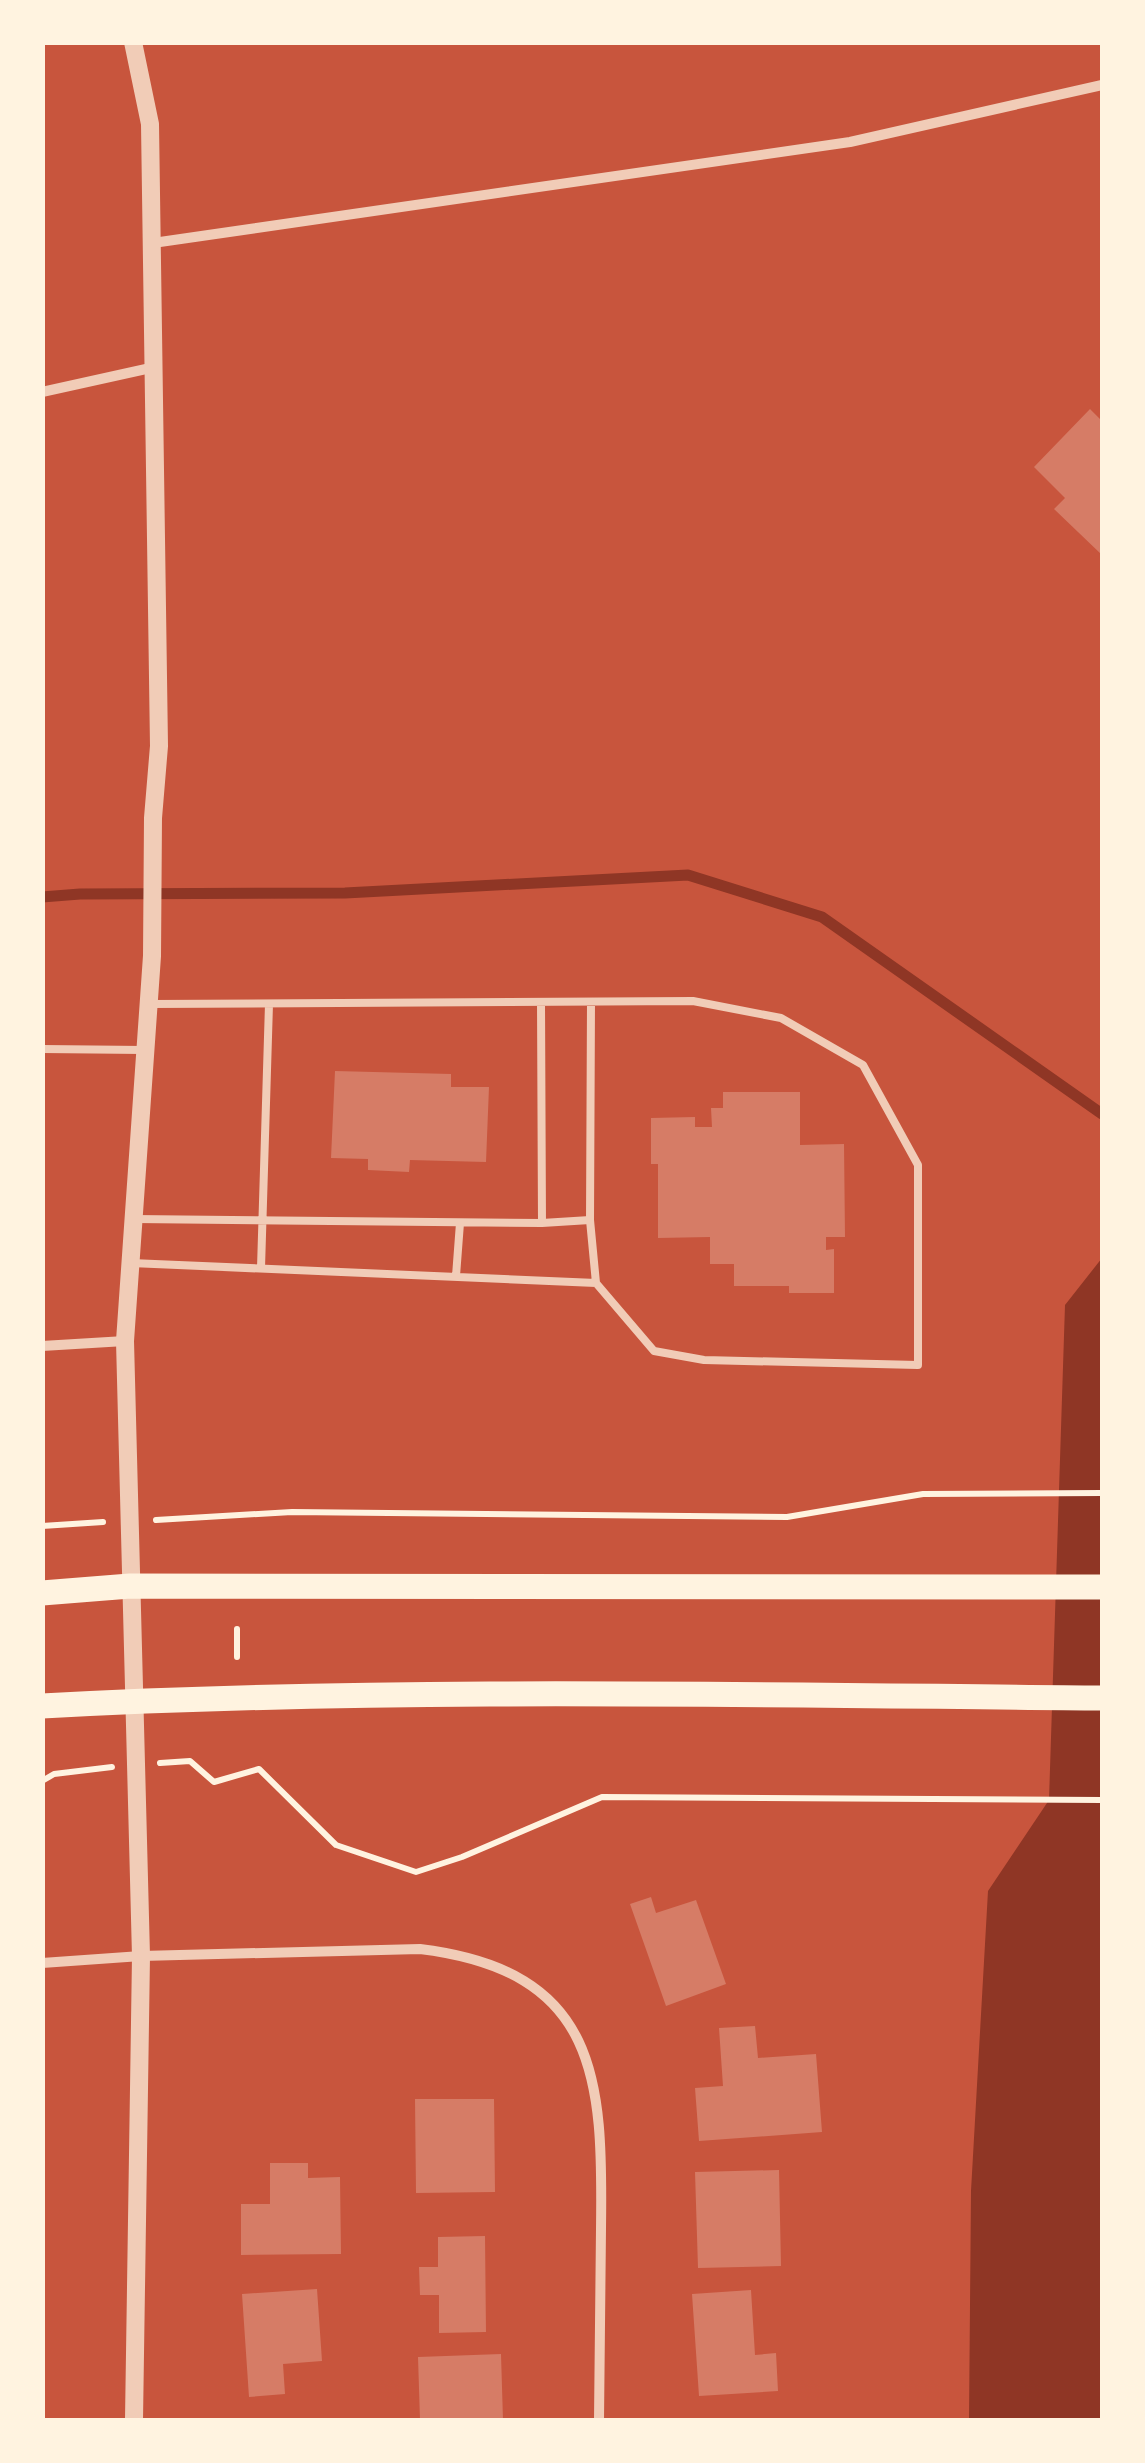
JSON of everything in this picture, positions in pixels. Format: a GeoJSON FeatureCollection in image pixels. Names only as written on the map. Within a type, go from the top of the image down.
{"type":"FeatureCollection","features":[{"type":"Feature","properties":{"kind":"main road"},"geometry":{"type":"LineString","coordinates":[[42,1593],[130,1586],[1102,1587]]}},
{"type":"Feature","properties":{"kind":"main road"},"geometry":{"type":"LineString","coordinates":[[42,1706],[533,1694],[1102,1698]]}},
{"type":"Feature","properties":{"kind":"street"},"geometry":{"type":"LineString","coordinates":[[134,42],[150,124],[159,746],[153,818],[152,956],[126,1341],[140,1956],[134,2420]]}},
{"type":"Feature","properties":{"kind":"street"},"geometry":{"type":"LineString","coordinates":[[152,243],[850,142],[1102,85]]}},
{"type":"Feature","properties":{"kind":"street"},"geometry":{"type":"LineString","coordinates":[[42,392],[156,366]]}},
{"type":"Feature","properties":{"kind":"street"},"geometry":{"type":"LineString","coordinates":[[42,1346],[126,1341]]}},
{"type":"Feature","properties":{"kind":"street"},"geometry":{"type":"LineString","coordinates":[[42,1963],[140,1956],[420,1949],[453,1953],[487,1964],[517,1978],[549,2001],[571,2025],[584,2051],[600,2118],[598,2420]]}},
{"type":"Feature","properties":{"kind":"lane"},"geometry":{"type":"LineString","coordinates":[[146,1004],[693,1000],[782,1018],[863,1064],[918,1165],[918,1365],[704,1360],[654,1351],[596,1283],[590,1220],[590,1002]]}},
{"type":"Feature","properties":{"kind":"lane"},"geometry":{"type":"LineString","coordinates":[[541,1002],[542,1223]]}},
{"type":"Feature","properties":{"kind":"lane"},"geometry":{"type":"LineString","coordinates":[[260,1268],[269,1004]]}},
{"type":"Feature","properties":{"kind":"lane"},"geometry":{"type":"LineString","coordinates":[[42,1049],[144,1050]]}},
{"type":"Feature","properties":{"kind":"lane"},"geometry":{"type":"LineString","coordinates":[[134,1219],[460,1223],[590,1220]]}},
{"type":"Feature","properties":{"kind":"lane"},"geometry":{"type":"LineString","coordinates":[[456,1276],[460,1223]]}},
{"type":"Feature","properties":{"kind":"lane"},"geometry":{"type":"LineString","coordinates":[[131,1263],[596,1283]]}},
{"type":"Feature","properties":{"kind":"path"},"geometry":{"type":"LineString","coordinates":[[42,1526],[292,1512],[787,1516],[923,1494],[1102,1493]]}},
{"type":"Feature","properties":{"kind":"path"},"geometry":{"type":"LineString","coordinates":[[237,1629],[238,1657]]}},
{"type":"Feature","properties":{"kind":"path"},"geometry":{"type":"LineString","coordinates":[[42,1780],[54,1774],[190,1761],[214,1782],[259,1768],[336,1845],[416,1872],[462,1857],[602,1797],[1102,1800]]}},
{"type":"Feature","properties":{"kind":"shaded area"},"geometry":{"type":"Polygon","coordinates":[[[1102,1258],[1102,2420],[969,2420],[971,2191],[988,1891],[1049,1800],[1065,1305],[1102,1258]]]}},
{"type":"Feature","properties":{"kind":"building"},"geometry":{"type":"Polygon","coordinates":[[[1090,409],[1102,421],[1102,555],[1054,509],[1065,498],[1034,467],[1090,409]]]}},
{"type":"Feature","properties":{"kind":"building"},"geometry":{"type":"Polygon","coordinates":[[[335,1071],[451,1074],[451,1087],[489,1087],[486,1162],[410,1160],[409,1172],[368,1170],[368,1159],[331,1158],[335,1071]]]}},
{"type":"Feature","properties":{"kind":"building"},"geometry":{"type":"Polygon","coordinates":[[[723,1092],[800,1092],[800,1145],[844,1144],[845,1237],[826,1237],[826,1250],[834,1249],[834,1293],[789,1293],[789,1286],[734,1286],[734,1264],[710,1264],[710,1237],[658,1238],[658,1164],[651,1164],[651,1118],[695,1117],[695,1127],[712,1127],[711,1108],[723,1108],[723,1092]]]}},
{"type":"Feature","properties":{"kind":"building"},"geometry":{"type":"Polygon","coordinates":[[[651,1897],[656,1913],[696,1900],[726,1984],[666,2006],[630,1904],[651,1897]]]}},
{"type":"Feature","properties":{"kind":"building"},"geometry":{"type":"Polygon","coordinates":[[[755,2026],[758,2058],[816,2054],[822,2132],[699,2141],[695,2088],[723,2086],[719,2028],[755,2026]]]}},
{"type":"Feature","properties":{"kind":"building"},"geometry":{"type":"Polygon","coordinates":[[[415,2099],[494,2099],[495,2192],[416,2193],[415,2099]]]}},
{"type":"Feature","properties":{"kind":"building"},"geometry":{"type":"Polygon","coordinates":[[[270,2163],[308,2163],[308,2178],[340,2177],[341,2254],[241,2255],[241,2204],[270,2204],[270,2163]]]}},
{"type":"Feature","properties":{"kind":"building"},"geometry":{"type":"Polygon","coordinates":[[[779,2170],[781,2266],[698,2268],[695,2172],[779,2170]]]}},
{"type":"Feature","properties":{"kind":"building"},"geometry":{"type":"Polygon","coordinates":[[[485,2236],[486,2332],[439,2333],[439,2295],[420,2295],[419,2267],[438,2267],[438,2237],[485,2236]]]}},
{"type":"Feature","properties":{"kind":"building"},"geometry":{"type":"Polygon","coordinates":[[[317,2289],[322,2361],[283,2364],[285,2394],[249,2397],[242,2294],[317,2289]]]}},
{"type":"Feature","properties":{"kind":"building"},"geometry":{"type":"Polygon","coordinates":[[[751,2290],[755,2355],[776,2353],[778,2391],[699,2396],[692,2294],[751,2290]]]}},
{"type":"Feature","properties":{"kind":"building"},"geometry":{"type":"Polygon","coordinates":[[[501,2354],[503,2420],[420,2420],[418,2357],[501,2354]]]}},
{"type":"Feature","properties":{"kind":"waterway"},"geometry":{"type":"LineString","coordinates":[[42,897],[345,893],[688,875],[822,917],[1102,1114]]}}]}
